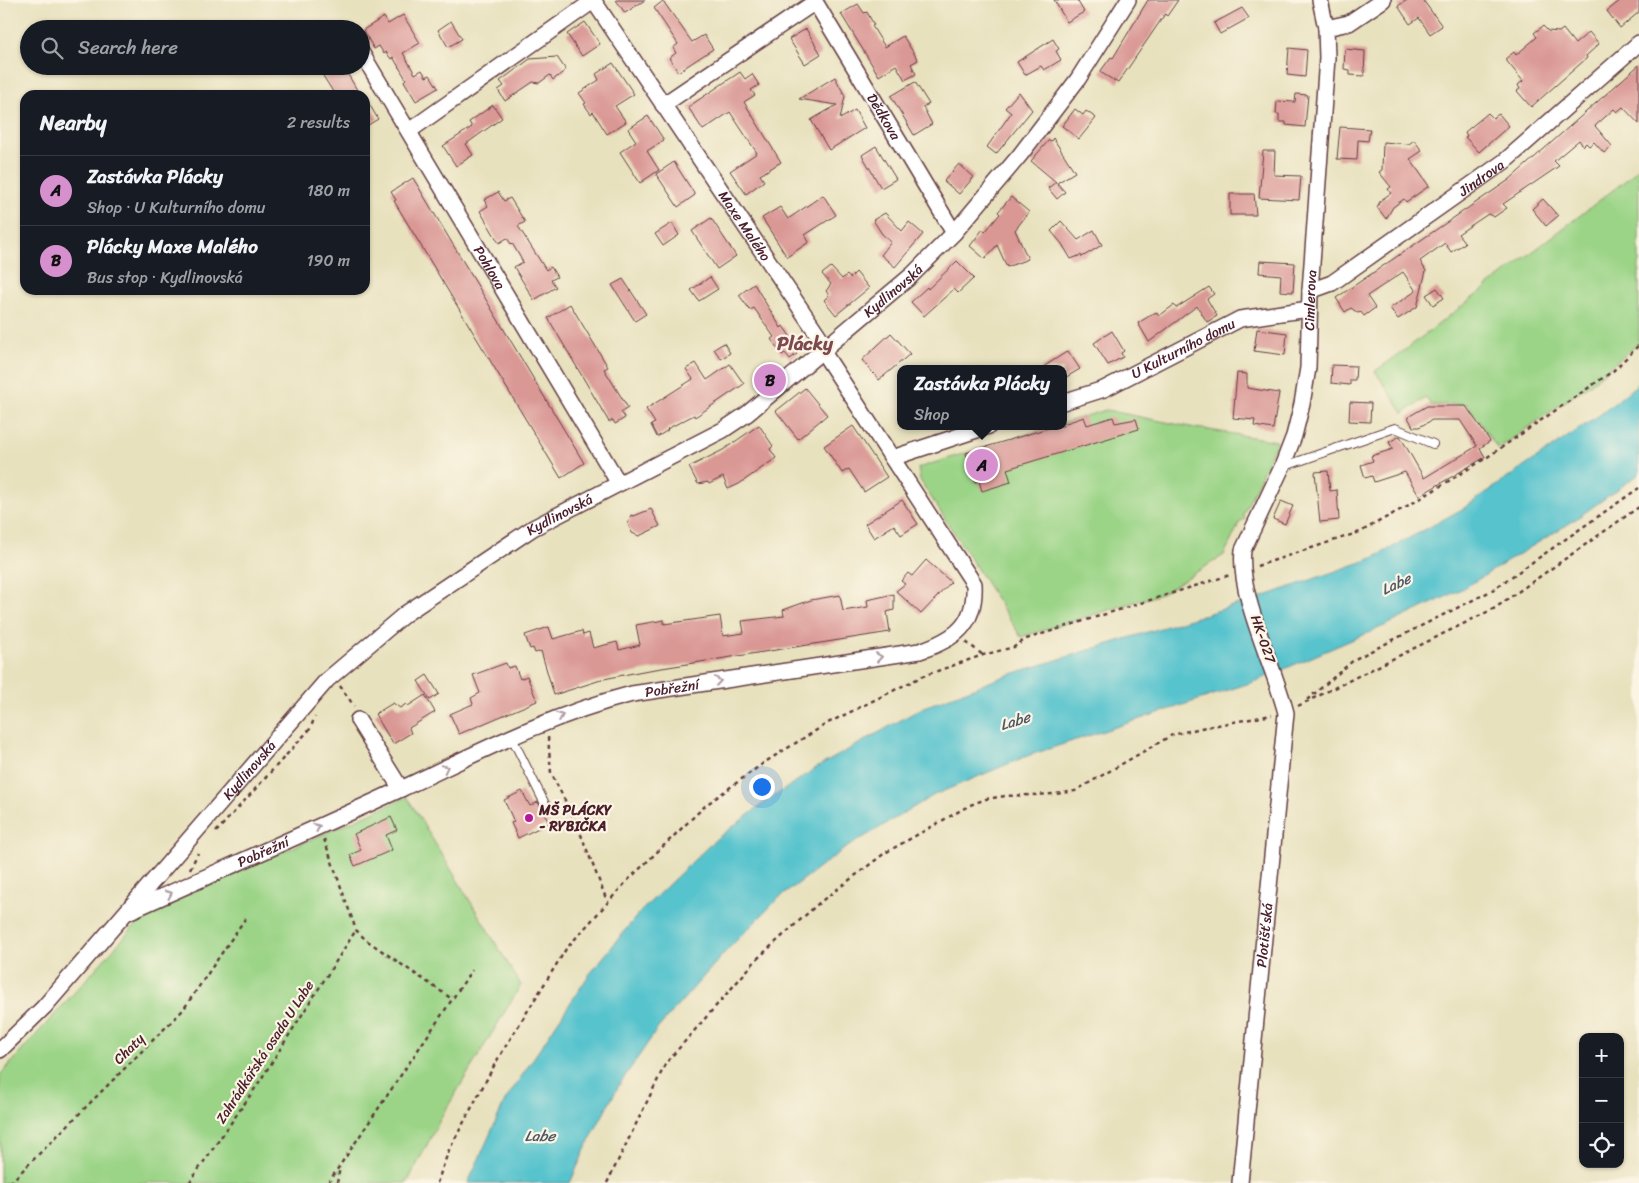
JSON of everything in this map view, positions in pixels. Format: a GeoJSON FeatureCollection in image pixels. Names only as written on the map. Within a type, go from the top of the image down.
{"type":"FeatureCollection","features":[{"type":"Feature","properties":{"kind":"street","name":"Maxe Malého"},"geometry":{"type":"LineString","coordinates":[[409,131],[593,0],[825,350]]}},
{"type":"Feature","properties":{"kind":"street","name":"Kydlinovská"},"geometry":{"type":"LineString","coordinates":[[0,1050],[44,1007],[327,680],[360,650],[405,614],[533,528],[618,482],[723,430],[747,414],[912,275],[954,233],[1020,155],[1078,79],[1128,0]]}},
{"type":"Feature","properties":{"kind":"street","name":"Cimlerova"},"geometry":{"type":"LineString","coordinates":[[1245,589],[1243,550],[1282,467],[1294,436],[1308,368],[1310,291],[1327,58],[1326,28],[1320,0]]}},
{"type":"Feature","properties":{"kind":"street"},"geometry":{"type":"LineString","coordinates":[[1326,28],[1349,23],[1383,0]]}},
{"type":"Feature","properties":{"kind":"street","name":"Dědkova"},"geometry":{"type":"LineString","coordinates":[[815,1],[954,233]]}},
{"type":"Feature","properties":{"kind":"street"},"geometry":{"type":"LineString","coordinates":[[663,105],[815,1]]}},
{"type":"Feature","properties":{"kind":"street","name":"Jindrova"},"geometry":{"type":"LineString","coordinates":[[1310,291],[1332,283],[1505,161],[1639,43]]}},
{"type":"Feature","properties":{"kind":"street","name":"Pohlova"},"geometry":{"type":"LineString","coordinates":[[370,67],[618,482]]}},
{"type":"Feature","properties":{"kind":"street","name":"U Kulturního domu"},"geometry":{"type":"LineString","coordinates":[[1067,401],[1104,389],[1240,319],[1309,309]]}},
{"type":"Feature","properties":{"kind":"street","name":"Pobřežní"},"geometry":{"type":"LineString","coordinates":[[124,914],[401,789],[511,736],[599,702],[632,694],[920,651],[940,644],[955,634],[965,625],[971,612],[975,600],[974,584],[825,350]]}},
{"type":"Feature","properties":{"kind":"street"},"geometry":{"type":"LineString","coordinates":[[892,458],[977,430]]}},
{"type":"Feature","properties":{"kind":"street","name":"HK-027"},"geometry":{"type":"LineString","coordinates":[[1245,589],[1280,690]]}},
{"type":"Feature","properties":{"kind":"street","name":"Plotišťská"},"geometry":{"type":"LineString","coordinates":[[1240,1183],[1286,713],[1280,690]]}},
{"type":"Feature","properties":{"kind":"street"},"geometry":{"type":"LineString","coordinates":[[358,720],[401,789]]}},
{"type":"Feature","properties":{"kind":"lane"},"geometry":{"type":"LineString","coordinates":[[1282,467],[1395,428],[1433,444]]}},
{"type":"Feature","properties":{"kind":"lane"},"geometry":{"type":"LineString","coordinates":[[511,736],[547,808]]}},
{"type":"Feature","properties":{"kind":"path"},"geometry":{"type":"LineString","coordinates":[[437,1183],[449,1150],[496,1062],[538,991],[566,949],[607,901],[706,805],[765,762],[828,723],[923,676],[983,655],[1014,647],[1026,639],[1360,532],[1418,500],[1486,458],[1613,371],[1639,345]]}},
{"type":"Feature","properties":{"kind":"path"},"geometry":{"type":"LineString","coordinates":[[1639,488],[1491,591],[1355,659],[1302,704],[1495,608],[1639,507]]}},
{"type":"Feature","properties":{"kind":"path"},"geometry":{"type":"LineString","coordinates":[[955,634],[983,655]]}},
{"type":"Feature","properties":{"kind":"path"},"geometry":{"type":"LineString","coordinates":[[332,690],[339,685],[358,713],[358,720]]}},
{"type":"Feature","properties":{"kind":"path"},"geometry":{"type":"LineString","coordinates":[[212,838],[310,729],[318,712]]}},
{"type":"Feature","properties":{"kind":"path"},"geometry":{"type":"LineString","coordinates":[[607,1183],[666,1063],[758,958],[819,903],[885,853],[970,805],[986,799],[1074,791],[1172,736],[1201,728],[1286,713]]}},
{"type":"Feature","properties":{"kind":"path"},"geometry":{"type":"LineString","coordinates":[[544,722],[547,732],[551,774],[576,822],[607,901]]}},
{"type":"Feature","properties":{"kind":"path"},"geometry":{"type":"LineString","coordinates":[[319,826],[356,930],[366,940],[452,999]]}},
{"type":"Feature","properties":{"kind":"path"},"geometry":{"type":"LineString","coordinates":[[191,884],[187,875],[198,852]]}},
{"type":"Feature","properties":{"kind":"path","name":"Chaty"},"geometry":{"type":"LineString","coordinates":[[10,1183],[183,1010],[247,916]]}},
{"type":"Feature","properties":{"kind":"path","name":"Zahrádkářská osada U Labe"},"geometry":{"type":"LineString","coordinates":[[189,1183],[256,1087],[356,930]]}},
{"type":"Feature","properties":{"kind":"path"},"geometry":{"type":"LineString","coordinates":[[328,1183],[472,970]]}},
{"type":"Feature","properties":{"kind":"path"},"geometry":{"type":"LineString","coordinates":[[337,1183],[341,1165]]}},
{"type":"Feature","properties":{"kind":"green space"},"geometry":{"type":"Polygon","coordinates":[[[1639,167],[1639,343],[1590,384],[1498,449],[1467,404],[1431,405],[1426,398],[1403,413],[1375,371],[1626,180],[1639,167]]]}},
{"type":"Feature","properties":{"kind":"green space"},"geometry":{"type":"Polygon","coordinates":[[[1106,410],[1190,427],[1277,441],[1243,515],[1245,519],[1240,522],[1224,555],[1161,594],[1021,637],[920,480],[918,468],[1040,430],[1067,430],[1067,422],[1106,410]]]}},
{"type":"Feature","properties":{"kind":"green space"},"geometry":{"type":"Polygon","coordinates":[[[407,797],[521,985],[442,1116],[407,1183],[0,1183],[0,1075],[147,912],[407,797]]]}},
{"type":"Feature","properties":{"kind":"water","name":"Labe"},"geometry":{"type":"Polygon","coordinates":[[[1639,383],[1639,474],[1573,521],[1464,588],[1391,623],[1256,681],[1027,756],[934,795],[844,849],[779,898],[727,950],[658,1028],[619,1085],[588,1143],[570,1183],[468,1183],[505,1101],[589,975],[640,912],[715,840],[760,806],[816,768],[924,707],[1008,675],[1265,596],[1373,558],[1464,508],[1601,414],[1639,383]]]}},
{"type":"Feature","properties":{"kind":"building"},"geometry":{"type":"Polygon","coordinates":[[[616,0],[645,0],[625,13],[616,0]]]}},
{"type":"Feature","properties":{"kind":"building"},"geometry":{"type":"Polygon","coordinates":[[[1054,0],[1077,0],[1084,12],[1067,22],[1054,0]]]}},
{"type":"Feature","properties":{"kind":"building"},"geometry":{"type":"Polygon","coordinates":[[[1148,0],[1178,0],[1167,16],[1165,14],[1118,83],[1100,72],[1111,57],[1113,58],[1148,0]]]}},
{"type":"Feature","properties":{"kind":"building"},"geometry":{"type":"Polygon","coordinates":[[[1407,0],[1423,0],[1442,26],[1430,34],[1419,18],[1410,24],[1398,6],[1407,0]]]}},
{"type":"Feature","properties":{"kind":"building"},"geometry":{"type":"Polygon","coordinates":[[[1621,0],[1639,0],[1639,12],[1620,28],[1607,11],[1621,0]]]}},
{"type":"Feature","properties":{"kind":"building"},"geometry":{"type":"Polygon","coordinates":[[[663,1],[692,42],[704,35],[713,49],[678,72],[669,58],[676,53],[673,48],[678,44],[654,8],[663,1]]]}},
{"type":"Feature","properties":{"kind":"building"},"geometry":{"type":"Polygon","coordinates":[[[858,4],[864,13],[867,12],[874,25],[872,26],[885,47],[903,36],[918,60],[911,64],[916,74],[905,80],[896,65],[879,76],[841,14],[858,4]]]}},
{"type":"Feature","properties":{"kind":"building"},"geometry":{"type":"Polygon","coordinates":[[[1242,8],[1249,18],[1220,34],[1214,23],[1242,8]]]}},
{"type":"Feature","properties":{"kind":"building"},"geometry":{"type":"Polygon","coordinates":[[[403,15],[420,43],[403,53],[415,74],[422,70],[426,77],[430,75],[438,88],[416,101],[393,57],[391,59],[386,52],[384,54],[379,46],[374,49],[370,42],[370,26],[384,17],[388,24],[403,15]]]}},
{"type":"Feature","properties":{"kind":"building"},"geometry":{"type":"Polygon","coordinates":[[[451,21],[462,39],[448,47],[438,30],[451,21]]]}},
{"type":"Feature","properties":{"kind":"building"},"geometry":{"type":"Polygon","coordinates":[[[585,22],[600,44],[582,56],[567,34],[585,22]]]}},
{"type":"Feature","properties":{"kind":"building"},"geometry":{"type":"Polygon","coordinates":[[[1543,26],[1548,31],[1559,32],[1563,29],[1575,44],[1589,32],[1599,44],[1586,56],[1587,58],[1531,107],[1517,91],[1520,89],[1518,85],[1523,81],[1505,59],[1514,52],[1516,55],[1537,37],[1534,33],[1543,26]]]}},
{"type":"Feature","properties":{"kind":"building"},"geometry":{"type":"Polygon","coordinates":[[[806,29],[821,54],[805,64],[789,39],[806,29]]]}},
{"type":"Feature","properties":{"kind":"building"},"geometry":{"type":"Polygon","coordinates":[[[1053,39],[1059,49],[1056,51],[1061,60],[1044,70],[1041,66],[1025,75],[1017,62],[1053,39]]]}},
{"type":"Feature","properties":{"kind":"building"},"geometry":{"type":"Polygon","coordinates":[[[1289,48],[1307,50],[1305,77],[1287,75],[1289,48]]]}},
{"type":"Feature","properties":{"kind":"building"},"geometry":{"type":"Polygon","coordinates":[[[1345,49],[1365,51],[1364,76],[1350,75],[1350,70],[1344,69],[1345,49]]]}},
{"type":"Feature","properties":{"kind":"building"},"geometry":{"type":"Polygon","coordinates":[[[557,57],[566,70],[553,80],[550,75],[539,83],[533,82],[505,101],[498,90],[504,86],[500,81],[530,59],[557,57]]]}},
{"type":"Feature","properties":{"kind":"building"},"geometry":{"type":"Polygon","coordinates":[[[613,63],[634,94],[615,106],[626,122],[607,134],[593,112],[591,114],[584,104],[586,103],[579,93],[599,80],[596,74],[613,63]]]}},
{"type":"Feature","properties":{"kind":"building"},"geometry":{"type":"Polygon","coordinates":[[[1639,65],[1639,124],[1623,107],[1617,112],[1614,109],[1595,126],[1612,146],[1604,153],[1594,142],[1589,146],[1586,143],[1583,146],[1579,140],[1554,161],[1559,166],[1503,204],[1507,208],[1494,217],[1488,214],[1458,234],[1465,243],[1451,252],[1445,243],[1420,261],[1426,271],[1417,307],[1398,319],[1390,308],[1416,291],[1403,272],[1367,296],[1375,308],[1364,316],[1361,312],[1358,313],[1351,308],[1345,312],[1336,298],[1509,180],[1639,65]]]}},
{"type":"Feature","properties":{"kind":"building"},"geometry":{"type":"Polygon","coordinates":[[[740,72],[745,79],[752,74],[759,85],[751,90],[755,95],[744,102],[781,162],[760,175],[764,181],[746,194],[730,171],[757,153],[730,112],[703,130],[688,107],[740,72]]]}},
{"type":"Feature","properties":{"kind":"building"},"geometry":{"type":"Polygon","coordinates":[[[323,75],[348,75],[357,90],[332,90],[323,75]]]}},
{"type":"Feature","properties":{"kind":"building"},"geometry":{"type":"Polygon","coordinates":[[[835,77],[845,96],[840,119],[855,110],[865,128],[829,150],[811,120],[837,105],[799,99],[835,77]]]}},
{"type":"Feature","properties":{"kind":"building"},"geometry":{"type":"Polygon","coordinates":[[[915,82],[929,104],[923,107],[932,124],[914,135],[891,96],[915,82]]]}},
{"type":"Feature","properties":{"kind":"building"},"geometry":{"type":"Polygon","coordinates":[[[1019,92],[1032,110],[996,154],[987,147],[1011,113],[1005,108],[1019,92]]]}},
{"type":"Feature","properties":{"kind":"building"},"geometry":{"type":"Polygon","coordinates":[[[1296,94],[1308,95],[1305,127],[1286,125],[1286,122],[1279,122],[1279,114],[1276,114],[1277,101],[1295,102],[1296,94]]]}},
{"type":"Feature","properties":{"kind":"building"},"geometry":{"type":"Polygon","coordinates":[[[370,105],[378,119],[370,124],[370,105]]]}},
{"type":"Feature","properties":{"kind":"building"},"geometry":{"type":"Polygon","coordinates":[[[493,105],[502,118],[466,144],[473,155],[456,166],[443,146],[472,127],[469,122],[493,105]]]}},
{"type":"Feature","properties":{"kind":"building"},"geometry":{"type":"Polygon","coordinates":[[[1075,109],[1083,115],[1086,111],[1096,118],[1079,139],[1062,126],[1075,109]]]}},
{"type":"Feature","properties":{"kind":"building"},"geometry":{"type":"Polygon","coordinates":[[[1488,113],[1493,118],[1499,114],[1509,126],[1479,152],[1465,137],[1467,136],[1465,132],[1488,113]]]}},
{"type":"Feature","properties":{"kind":"building"},"geometry":{"type":"Polygon","coordinates":[[[648,116],[664,140],[647,151],[659,170],[640,183],[620,152],[636,141],[628,129],[648,116]]]}},
{"type":"Feature","properties":{"kind":"building"},"geometry":{"type":"Polygon","coordinates":[[[1340,127],[1370,129],[1368,141],[1358,140],[1357,160],[1337,159],[1340,127]]]}},
{"type":"Feature","properties":{"kind":"building"},"geometry":{"type":"Polygon","coordinates":[[[1053,138],[1075,172],[1057,183],[1065,192],[1057,199],[1048,188],[1056,182],[1031,161],[1049,140],[1051,141],[1053,138]]]}},
{"type":"Feature","properties":{"kind":"building"},"geometry":{"type":"Polygon","coordinates":[[[1414,140],[1422,151],[1410,159],[1429,186],[1406,202],[1404,199],[1393,207],[1386,219],[1377,207],[1381,200],[1391,193],[1388,189],[1391,187],[1379,172],[1382,170],[1383,142],[1409,144],[1414,140]]]}},
{"type":"Feature","properties":{"kind":"building"},"geometry":{"type":"Polygon","coordinates":[[[876,146],[896,179],[881,188],[862,155],[876,146]]]}},
{"type":"Feature","properties":{"kind":"building"},"geometry":{"type":"Polygon","coordinates":[[[1263,151],[1275,151],[1274,175],[1301,176],[1299,200],[1259,198],[1263,151]]]}},
{"type":"Feature","properties":{"kind":"building"},"geometry":{"type":"Polygon","coordinates":[[[674,162],[695,195],[678,207],[656,174],[674,162]]]}},
{"type":"Feature","properties":{"kind":"building"},"geometry":{"type":"Polygon","coordinates":[[[959,164],[974,177],[959,194],[944,181],[959,164]]]}},
{"type":"Feature","properties":{"kind":"building"},"geometry":{"type":"Polygon","coordinates":[[[413,178],[584,463],[561,478],[394,201],[396,200],[391,192],[413,178]]]}},
{"type":"Feature","properties":{"kind":"building"},"geometry":{"type":"Polygon","coordinates":[[[498,192],[504,201],[510,198],[525,222],[518,226],[546,270],[551,267],[557,277],[551,280],[556,287],[534,300],[514,267],[523,262],[512,243],[507,238],[499,243],[480,211],[488,206],[484,200],[498,192]]]}},
{"type":"Feature","properties":{"kind":"building"},"geometry":{"type":"Polygon","coordinates":[[[1230,194],[1254,194],[1256,215],[1230,215],[1230,194]]]}},
{"type":"Feature","properties":{"kind":"building"},"geometry":{"type":"Polygon","coordinates":[[[823,195],[836,215],[805,235],[809,242],[787,257],[762,218],[780,207],[788,219],[823,195]]]}},
{"type":"Feature","properties":{"kind":"building"},"geometry":{"type":"Polygon","coordinates":[[[1011,197],[1029,212],[1015,230],[1028,259],[1007,267],[997,245],[985,259],[970,246],[983,229],[985,232],[1011,197]]]}},
{"type":"Feature","properties":{"kind":"building"},"geometry":{"type":"Polygon","coordinates":[[[1543,199],[1558,216],[1546,226],[1532,209],[1543,199]]]}},
{"type":"Feature","properties":{"kind":"building"},"geometry":{"type":"Polygon","coordinates":[[[885,213],[902,231],[909,222],[923,234],[895,267],[881,255],[891,242],[882,234],[873,220],[885,213]]]}},
{"type":"Feature","properties":{"kind":"building"},"geometry":{"type":"Polygon","coordinates":[[[711,218],[736,256],[717,269],[692,231],[711,218]]]}},
{"type":"Feature","properties":{"kind":"building"},"geometry":{"type":"Polygon","coordinates":[[[1061,221],[1078,240],[1094,230],[1102,245],[1082,257],[1081,255],[1071,259],[1051,231],[1061,221]]]}},
{"type":"Feature","properties":{"kind":"building"},"geometry":{"type":"Polygon","coordinates":[[[672,223],[679,235],[663,246],[655,234],[672,223]]]}},
{"type":"Feature","properties":{"kind":"building"},"geometry":{"type":"Polygon","coordinates":[[[957,261],[974,278],[958,293],[954,289],[924,316],[911,302],[927,287],[928,289],[957,261]]]}},
{"type":"Feature","properties":{"kind":"building"},"geometry":{"type":"Polygon","coordinates":[[[1260,261],[1295,263],[1293,292],[1280,291],[1281,275],[1259,273],[1260,261]]]}},
{"type":"Feature","properties":{"kind":"building"},"geometry":{"type":"Polygon","coordinates":[[[831,267],[842,279],[847,275],[850,278],[856,272],[869,288],[836,315],[824,300],[829,295],[826,291],[831,284],[822,274],[831,267]]]}},
{"type":"Feature","properties":{"kind":"building"},"geometry":{"type":"Polygon","coordinates":[[[710,277],[718,289],[699,301],[691,290],[710,277]]]}},
{"type":"Feature","properties":{"kind":"building"},"geometry":{"type":"Polygon","coordinates":[[[623,279],[646,314],[635,321],[612,285],[623,279]]]}},
{"type":"Feature","properties":{"kind":"building"},"geometry":{"type":"Polygon","coordinates":[[[754,284],[781,328],[783,326],[796,345],[793,347],[797,354],[790,359],[785,353],[782,355],[771,339],[774,337],[754,308],[750,310],[739,295],[754,284]]]}},
{"type":"Feature","properties":{"kind":"building"},"geometry":{"type":"Polygon","coordinates":[[[1209,287],[1214,294],[1207,299],[1217,316],[1207,322],[1197,306],[1149,342],[1138,323],[1156,312],[1159,316],[1174,305],[1176,308],[1209,287]]]}},
{"type":"Feature","properties":{"kind":"building"},"geometry":{"type":"Polygon","coordinates":[[[1437,288],[1444,298],[1433,305],[1426,295],[1437,288]]]}},
{"type":"Feature","properties":{"kind":"building"},"geometry":{"type":"Polygon","coordinates":[[[570,304],[608,367],[604,369],[628,408],[621,412],[625,418],[615,424],[613,420],[609,422],[548,318],[570,304]]]}},
{"type":"Feature","properties":{"kind":"building"},"geometry":{"type":"Polygon","coordinates":[[[1257,329],[1287,333],[1285,355],[1254,351],[1257,329]]]}},
{"type":"Feature","properties":{"kind":"building"},"geometry":{"type":"Polygon","coordinates":[[[1112,331],[1124,351],[1121,353],[1123,357],[1108,365],[1094,343],[1112,331]]]}},
{"type":"Feature","properties":{"kind":"building"},"geometry":{"type":"Polygon","coordinates":[[[891,333],[910,354],[879,380],[862,360],[891,333]]]}},
{"type":"Feature","properties":{"kind":"building"},"geometry":{"type":"Polygon","coordinates":[[[724,343],[730,353],[721,359],[714,349],[724,343]]]}},
{"type":"Feature","properties":{"kind":"building"},"geometry":{"type":"Polygon","coordinates":[[[1068,351],[1080,369],[1067,377],[1067,365],[1046,365],[1068,351]]]}},
{"type":"Feature","properties":{"kind":"building"},"geometry":{"type":"Polygon","coordinates":[[[696,363],[707,380],[730,364],[744,384],[695,417],[694,415],[667,429],[657,437],[651,425],[655,423],[646,409],[693,379],[686,369],[696,363]]]}},
{"type":"Feature","properties":{"kind":"building"},"geometry":{"type":"Polygon","coordinates":[[[1332,365],[1356,366],[1355,380],[1350,380],[1350,385],[1331,383],[1332,365]]]}},
{"type":"Feature","properties":{"kind":"building"},"geometry":{"type":"Polygon","coordinates":[[[1237,373],[1247,374],[1247,388],[1279,393],[1273,429],[1254,426],[1255,420],[1233,418],[1237,373]]]}},
{"type":"Feature","properties":{"kind":"building"},"geometry":{"type":"Polygon","coordinates":[[[805,388],[827,415],[798,439],[776,411],[805,388]]]}},
{"type":"Feature","properties":{"kind":"building"},"geometry":{"type":"Polygon","coordinates":[[[1350,402],[1371,403],[1370,422],[1349,421],[1350,402]]]}},
{"type":"Feature","properties":{"kind":"building"},"geometry":{"type":"Polygon","coordinates":[[[1427,406],[1466,406],[1490,441],[1480,448],[1485,457],[1419,496],[1405,472],[1374,482],[1372,476],[1365,478],[1361,465],[1373,461],[1371,456],[1393,449],[1389,442],[1400,436],[1424,478],[1477,446],[1460,420],[1432,420],[1419,427],[1413,427],[1408,417],[1427,406]]]}},
{"type":"Feature","properties":{"kind":"building"},"geometry":{"type":"Polygon","coordinates":[[[1084,417],[1087,425],[1113,417],[1115,423],[1136,419],[1139,429],[1007,469],[1011,482],[982,491],[979,481],[975,482],[966,453],[1042,430],[1067,430],[1067,423],[1084,417]]]}},
{"type":"Feature","properties":{"kind":"building"},"geometry":{"type":"Polygon","coordinates":[[[759,425],[773,446],[770,449],[776,458],[739,484],[728,489],[723,477],[709,484],[708,482],[698,484],[689,467],[723,450],[759,425]]]}},
{"type":"Feature","properties":{"kind":"building"},"geometry":{"type":"Polygon","coordinates":[[[853,426],[887,477],[864,492],[849,469],[842,473],[824,446],[853,426]]]}},
{"type":"Feature","properties":{"kind":"building"},"geometry":{"type":"Polygon","coordinates":[[[1328,471],[1330,491],[1337,490],[1339,520],[1320,522],[1315,472],[1328,471]]]}},
{"type":"Feature","properties":{"kind":"building"},"geometry":{"type":"Polygon","coordinates":[[[902,500],[918,524],[901,535],[894,525],[874,538],[865,524],[902,500]]]}},
{"type":"Feature","properties":{"kind":"building"},"geometry":{"type":"Polygon","coordinates":[[[1281,501],[1293,506],[1285,524],[1273,519],[1281,501]]]}},
{"type":"Feature","properties":{"kind":"building"},"geometry":{"type":"Polygon","coordinates":[[[651,509],[660,526],[639,536],[632,533],[628,524],[631,515],[634,516],[651,509]]]}},
{"type":"Feature","properties":{"kind":"building"},"geometry":{"type":"Polygon","coordinates":[[[926,560],[951,582],[921,614],[896,591],[905,584],[901,581],[908,573],[912,576],[926,560]]]}},
{"type":"Feature","properties":{"kind":"building"},"geometry":{"type":"Polygon","coordinates":[[[894,594],[894,610],[887,612],[890,632],[643,671],[604,679],[554,695],[541,651],[535,653],[533,648],[530,649],[525,635],[549,627],[553,639],[582,631],[583,635],[589,633],[593,648],[617,642],[619,650],[640,645],[636,625],[664,620],[664,624],[720,616],[723,636],[744,633],[742,621],[784,616],[783,610],[811,600],[840,595],[843,611],[868,607],[867,600],[894,594]]]}},
{"type":"Feature","properties":{"kind":"building"},"geometry":{"type":"Polygon","coordinates":[[[506,663],[508,668],[515,666],[520,679],[527,676],[537,701],[459,734],[450,714],[473,704],[471,698],[480,693],[473,675],[506,663]]]}},
{"type":"Feature","properties":{"kind":"building"},"geometry":{"type":"Polygon","coordinates":[[[427,675],[439,694],[430,700],[418,681],[427,675]]]}},
{"type":"Feature","properties":{"kind":"building"},"geometry":{"type":"Polygon","coordinates":[[[425,695],[435,712],[409,728],[411,733],[393,744],[375,714],[393,703],[400,708],[406,704],[408,706],[425,695]]]}},
{"type":"Feature","properties":{"kind":"building","name":"MŠ PLÁCKY - RYBIČKA"},"geometry":{"type":"Polygon","coordinates":[[[522,791],[530,806],[538,802],[549,823],[518,838],[511,823],[514,822],[504,800],[522,791]]]}},
{"type":"Feature","properties":{"kind":"building"},"geometry":{"type":"Polygon","coordinates":[[[391,817],[397,830],[386,835],[392,850],[355,866],[350,855],[361,850],[354,834],[391,817]]]}},
{"type":"Feature","properties":{"kind":"place","name":"Plácky Maxe Malého"},"geometry":{"type":"Point","coordinates":[770,380]}},
{"type":"Feature","properties":{"kind":"place","name":"Zastávka Plácky"},"geometry":{"type":"Point","coordinates":[982,465]}},
{"type":"Feature","properties":{"kind":"place","name":"MŠ PLÁCKY - RYBIČKA"},"geometry":{"type":"Point","coordinates":[529,818]}},
{"type":"Feature","properties":{"kind":"district","name":"Plácky"},"geometry":{"type":"Point","coordinates":[805,343]}}]}
